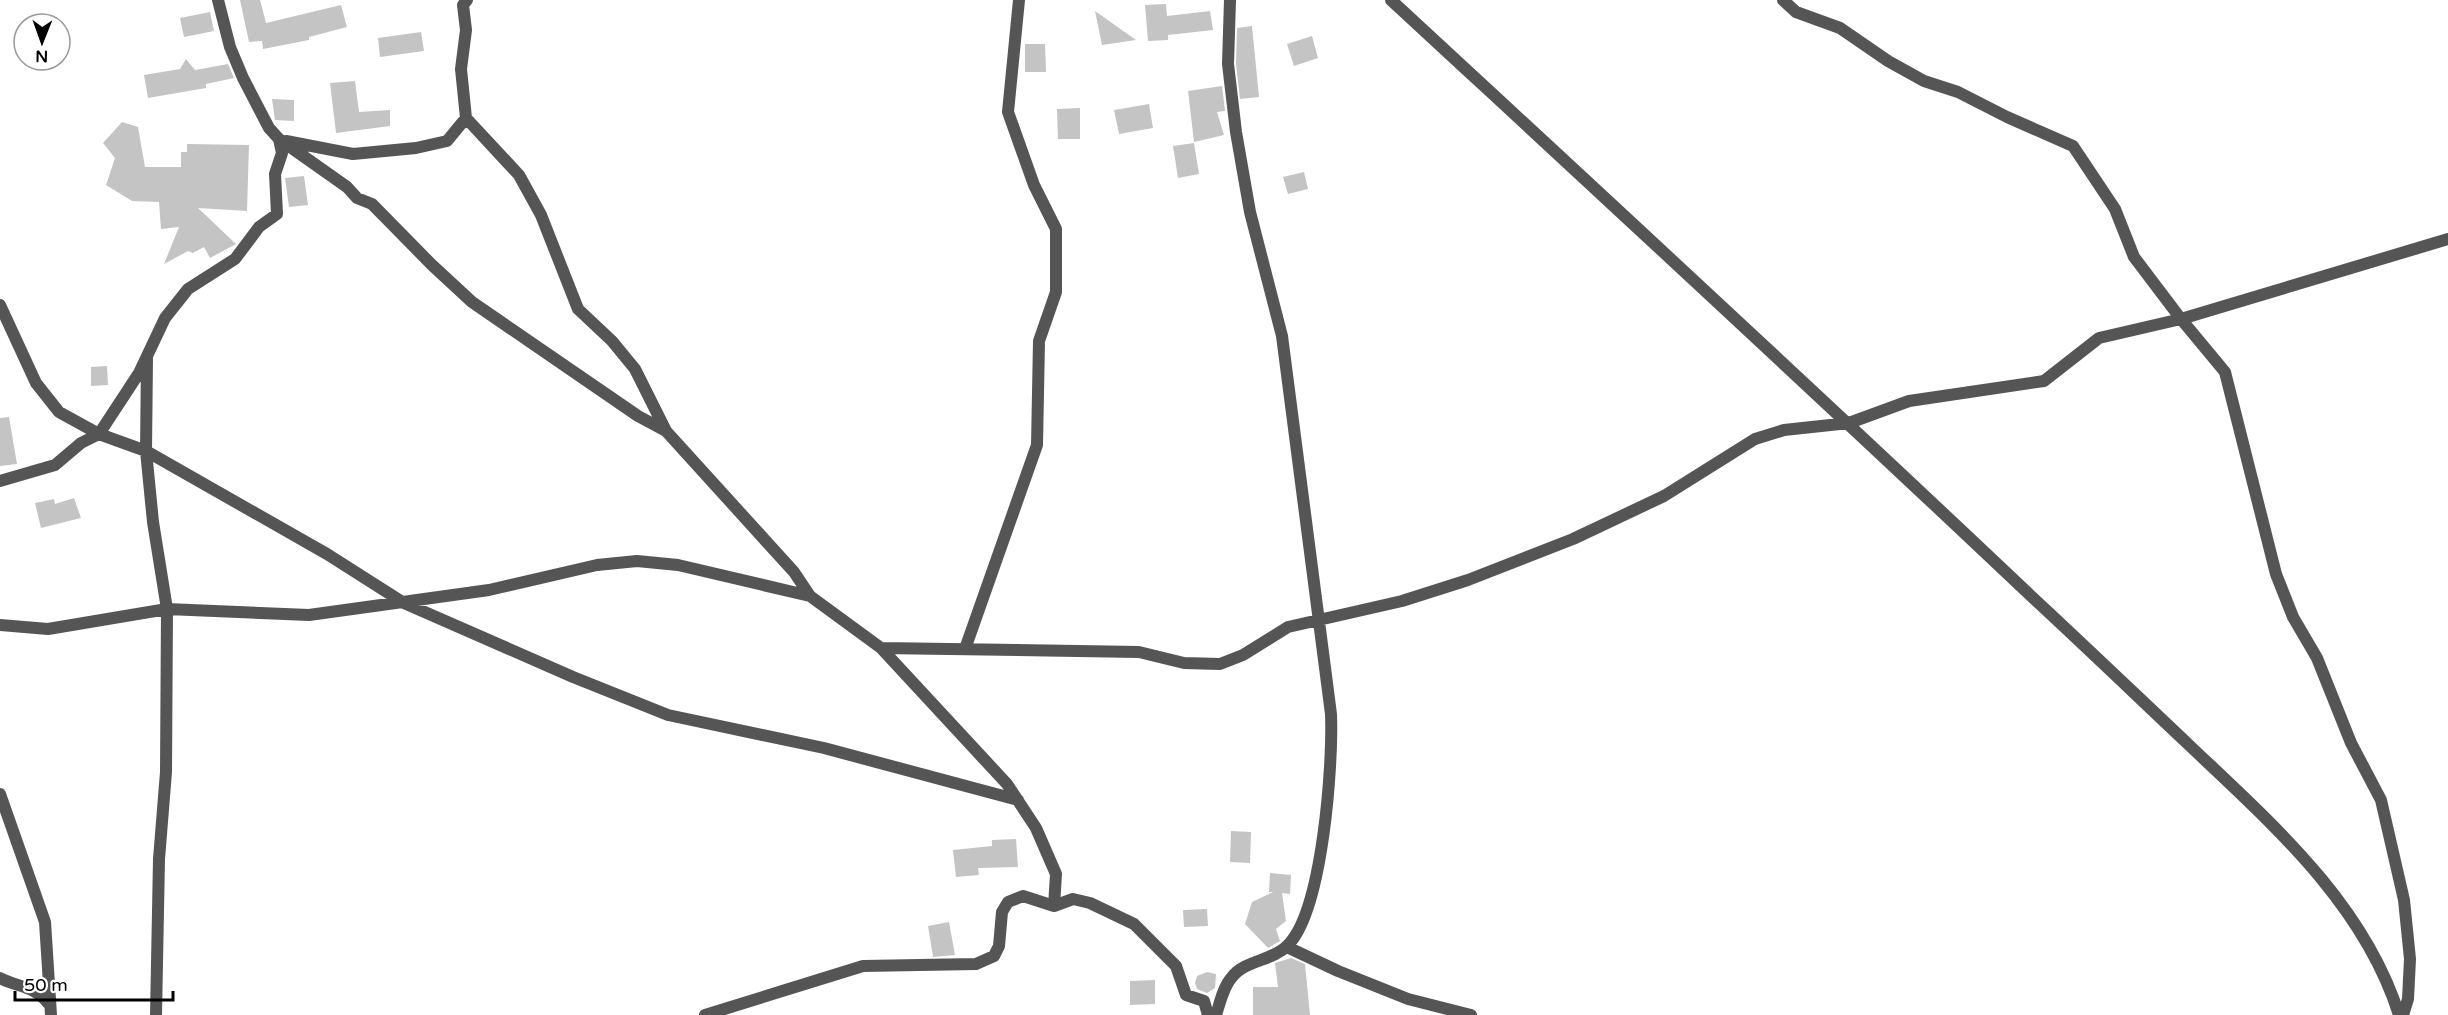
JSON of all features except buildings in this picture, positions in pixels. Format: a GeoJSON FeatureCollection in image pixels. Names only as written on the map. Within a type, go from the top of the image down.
{"type":"FeatureCollection","features":[{"type":"Feature","properties":{"kind":"street"},"geometry":{"type":"LineString","coordinates":[[218,0],[230,47],[243,78],[269,128],[279,139],[347,187],[357,198],[372,204],[472,302],[638,417],[666,431]]}},
{"type":"Feature","properties":{"kind":"street"},"geometry":{"type":"LineString","coordinates":[[467,0],[463,4],[466,30],[461,69],[466,117],[519,175],[541,215],[578,309],[612,341],[635,369],[666,431],[794,572],[810,596],[881,648],[1007,784],[1036,828],[1056,874],[1054,906]]}},
{"type":"Feature","properties":{"kind":"street"},"geometry":{"type":"LineString","coordinates":[[965,649],[1037,445],[1039,341],[1056,292],[1056,229],[1034,185],[1008,112],[1019,0]]}},
{"type":"Feature","properties":{"kind":"street"},"geometry":{"type":"LineString","coordinates":[[1216,1015],[1233,975],[1241,968],[1272,957],[1287,946],[1299,932],[1309,905],[1328,805],[1332,751],[1331,714],[1282,336],[1250,212],[1236,132],[1228,64],[1230,0]]}},
{"type":"Feature","properties":{"kind":"street"},"geometry":{"type":"LineString","coordinates":[[1391,0],[1849,423],[2270,821],[2334,894],[2373,952],[2389,982],[2401,1015]]}},
{"type":"Feature","properties":{"kind":"street"},"geometry":{"type":"LineString","coordinates":[[1783,0],[1796,12],[1840,28],[1888,62],[1924,81],[1958,92],[2007,117],[2073,146],[2115,209],[2134,257],[2225,372],[2276,574],[2293,617],[2317,658],[2351,743],[2381,800],[2404,900],[2410,959],[2408,999],[2401,1015]]}},
{"type":"Feature","properties":{"kind":"street"},"geometry":{"type":"LineString","coordinates":[[279,139],[353,154],[416,148],[447,141],[466,117]]}},
{"type":"Feature","properties":{"kind":"street"},"geometry":{"type":"LineString","coordinates":[[0,481],[55,465],[81,443],[99,434],[147,358],[165,318],[188,289],[236,258],[259,227],[277,214],[275,174],[282,153],[279,139]]}},
{"type":"Feature","properties":{"kind":"street"},"geometry":{"type":"LineString","coordinates":[[881,648],[1139,652],[1184,663],[1220,664],[1243,655],[1288,627],[1402,601],[1468,580],[1573,539],[1664,496],[1755,439],[1785,429],[1849,423],[1909,401],[2044,381],[2099,338],[2181,319],[2448,239]]}},
{"type":"Feature","properties":{"kind":"street"},"geometry":{"type":"LineString","coordinates":[[0,305],[36,383],[59,412],[99,434],[146,451],[327,554],[404,603],[573,677],[668,715],[824,748],[1018,800]]}},
{"type":"Feature","properties":{"kind":"street"},"geometry":{"type":"LineString","coordinates":[[147,358],[146,451],[153,522],[167,609],[166,772],[159,858],[156,1015]]}},
{"type":"Feature","properties":{"kind":"street"},"geometry":{"type":"LineString","coordinates":[[0,625],[48,629],[167,609],[309,615],[489,590],[597,565],[637,561],[678,565],[810,596]]}},
{"type":"Feature","properties":{"kind":"street"},"geometry":{"type":"LineString","coordinates":[[0,794],[45,922],[50,1009]]}},
{"type":"Feature","properties":{"kind":"street"},"geometry":{"type":"LineString","coordinates":[[705,1015],[863,966],[976,964],[994,956],[999,946],[1002,912],[1008,902],[1023,896],[1054,906],[1073,899],[1082,901],[1134,924],[1176,966],[1186,995],[1204,1000],[1208,1015]]}},
{"type":"Feature","properties":{"kind":"street"},"geometry":{"type":"LineString","coordinates":[[1287,946],[1338,972],[1408,999],[1471,1015]]}},
{"type":"Feature","properties":{"kind":"street"},"geometry":{"type":"LineString","coordinates":[[0,978],[20,983],[41,994],[50,1009]]}}]}
